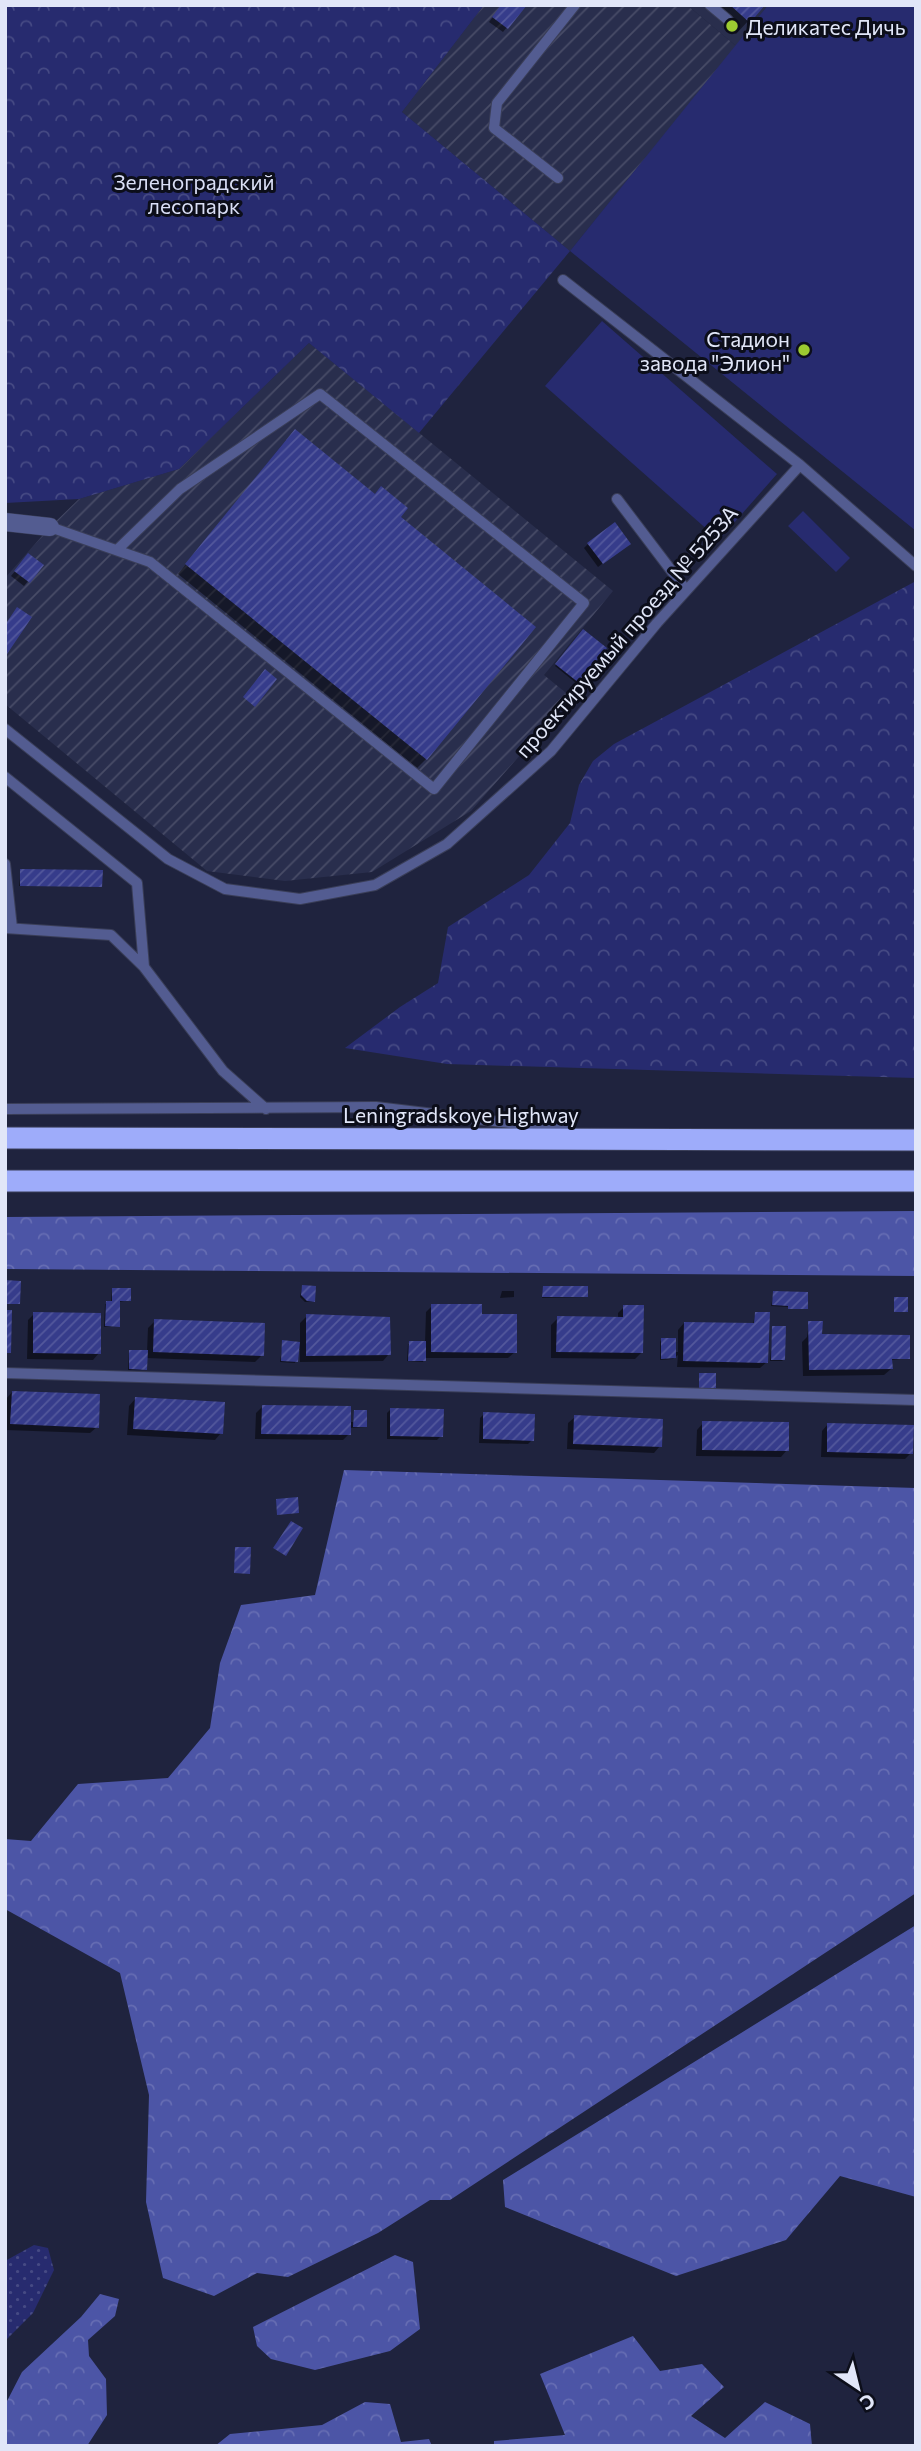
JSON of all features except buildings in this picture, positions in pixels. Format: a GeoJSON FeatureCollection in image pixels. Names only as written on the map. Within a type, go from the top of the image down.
{"type":"FeatureCollection","features":[{"type":"Feature","properties":{"kind":"highway","name":"Leningradskoye Highway"},"geometry":{"type":"LineString","coordinates":[[5,1138],[916,1140]]}},
{"type":"Feature","properties":{"kind":"highway"},"geometry":{"type":"LineString","coordinates":[[5,1181],[916,1181]]}},
{"type":"Feature","properties":{"kind":"street"},"geometry":{"type":"LineString","coordinates":[[5,522],[50,527]]}},
{"type":"Feature","properties":{"kind":"lane"},"geometry":{"type":"LineString","coordinates":[[558,178],[494,128],[497,103],[575,5]]}},
{"type":"Feature","properties":{"kind":"lane"},"geometry":{"type":"LineString","coordinates":[[710,5],[728,20]]}},
{"type":"Feature","properties":{"kind":"lane"},"geometry":{"type":"LineString","coordinates":[[563,280],[800,465],[916,566]]}},
{"type":"Feature","properties":{"kind":"lane"},"geometry":{"type":"LineString","coordinates":[[50,527],[150,562],[434,789],[584,603],[320,394],[180,489],[117,550]]}},
{"type":"Feature","properties":{"kind":"lane","name":"проектируемый проезд № 5253А"},"geometry":{"type":"LineString","coordinates":[[5,729],[168,859],[225,889],[300,898],[374,885],[447,844],[551,751],[686,590],[800,465]]}},
{"type":"Feature","properties":{"kind":"lane"},"geometry":{"type":"LineString","coordinates":[[617,499],[686,590]]}},
{"type":"Feature","properties":{"kind":"lane"},"geometry":{"type":"LineString","coordinates":[[5,777],[137,883],[144,967]]}},
{"type":"Feature","properties":{"kind":"lane"},"geometry":{"type":"LineString","coordinates":[[5,864],[9,928],[111,935],[144,967],[223,1070],[266,1109]]}},
{"type":"Feature","properties":{"kind":"lane"},"geometry":{"type":"LineString","coordinates":[[5,1109],[376,1107],[636,1139]]}},
{"type":"Feature","properties":{"kind":"lane"},"geometry":{"type":"LineString","coordinates":[[5,1373],[916,1400]]}},
{"type":"Feature","properties":{"kind":"shaded area"},"geometry":{"type":"Polygon","coordinates":[[[484,5],[687,5],[736,46],[570,251],[402,112],[484,5]]]}},
{"type":"Feature","properties":{"kind":"shaded area","name":"Деликатес Дичь"},"geometry":{"type":"Polygon","coordinates":[[[687,5],[768,5],[736,46],[687,5]]]}},
{"type":"Feature","properties":{"kind":"shaded area"},"geometry":{"type":"Polygon","coordinates":[[[309,343],[613,591],[544,675],[571,697],[471,811],[372,872],[285,881],[207,871],[5,704],[5,578],[79,499],[179,469],[309,343]]]}},
{"type":"Feature","properties":{"kind":"green space","name":"Зеленоградский лесопарк"},"geometry":{"type":"Polygon","coordinates":[[[5,5],[484,5],[402,112],[570,251],[419,433],[309,343],[179,469],[79,499],[5,503],[5,5]]]}},
{"type":"Feature","properties":{"kind":"green space","name":"Стадион завода \"Элион\""},"geometry":{"type":"Polygon","coordinates":[[[768,5],[916,5],[916,531],[570,251],[768,5]]]}},
{"type":"Feature","properties":{"kind":"green space"},"geometry":{"type":"Polygon","coordinates":[[[602,321],[777,474],[719,540],[545,386],[602,321]]]}},
{"type":"Feature","properties":{"kind":"green space"},"geometry":{"type":"Polygon","coordinates":[[[803,511],[850,558],[836,572],[788,526],[803,511]]]}},
{"type":"Feature","properties":{"kind":"green space"},"geometry":{"type":"Polygon","coordinates":[[[916,581],[916,1078],[447,1064],[345,1048],[438,983],[448,927],[529,875],[570,823],[579,785],[593,761],[614,744],[916,581]]]}},
{"type":"Feature","properties":{"kind":"green space"},"geometry":{"type":"Polygon","coordinates":[[[916,1211],[916,1276],[5,1269],[5,1217],[916,1211]]]}},
{"type":"Feature","properties":{"kind":"green space"},"geometry":{"type":"Polygon","coordinates":[[[344,1470],[916,1488],[916,1893],[450,2200],[430,2200],[378,2233],[288,2277],[257,2273],[214,2296],[163,2278],[146,2202],[149,2095],[120,1973],[5,1909],[5,1839],[31,1841],[78,1784],[168,1778],[210,1728],[220,1663],[241,1605],[315,1595],[344,1470]]]}},
{"type":"Feature","properties":{"kind":"green space"},"geometry":{"type":"Polygon","coordinates":[[[916,1925],[916,2197],[840,2176],[786,2240],[676,2276],[505,2207],[503,2180],[916,1925]]]}},
{"type":"Feature","properties":{"kind":"green space"},"geometry":{"type":"Polygon","coordinates":[[[34,2245],[48,2248],[54,2270],[33,2313],[5,2341],[5,2261],[34,2245]]]}},
{"type":"Feature","properties":{"kind":"green space"},"geometry":{"type":"Polygon","coordinates":[[[395,2255],[413,2262],[420,2329],[390,2351],[315,2370],[271,2359],[257,2346],[253,2327],[395,2255]]]}},
{"type":"Feature","properties":{"kind":"green space"},"geometry":{"type":"Polygon","coordinates":[[[100,2294],[119,2299],[115,2316],[88,2340],[89,2356],[106,2379],[107,2415],[87,2446],[5,2446],[5,2405],[22,2372],[81,2317],[100,2294]]]}},
{"type":"Feature","properties":{"kind":"green space"},"geometry":{"type":"Polygon","coordinates":[[[633,2336],[660,2371],[702,2364],[724,2387],[691,2416],[725,2438],[765,2402],[810,2424],[812,2446],[494,2446],[494,2441],[565,2435],[540,2374],[633,2336]]]}},
{"type":"Feature","properties":{"kind":"green space"},"geometry":{"type":"Polygon","coordinates":[[[365,2402],[390,2404],[401,2442],[429,2439],[432,2446],[215,2446],[230,2434],[322,2425],[365,2402]]]}},
{"type":"Feature","properties":{"kind":"place","name":"Деликатес Дичь"},"geometry":{"type":"Point","coordinates":[732,26]}},
{"type":"Feature","properties":{"kind":"place","name":"Стадион завода \"Элион\""},"geometry":{"type":"Point","coordinates":[804,350]}}]}
